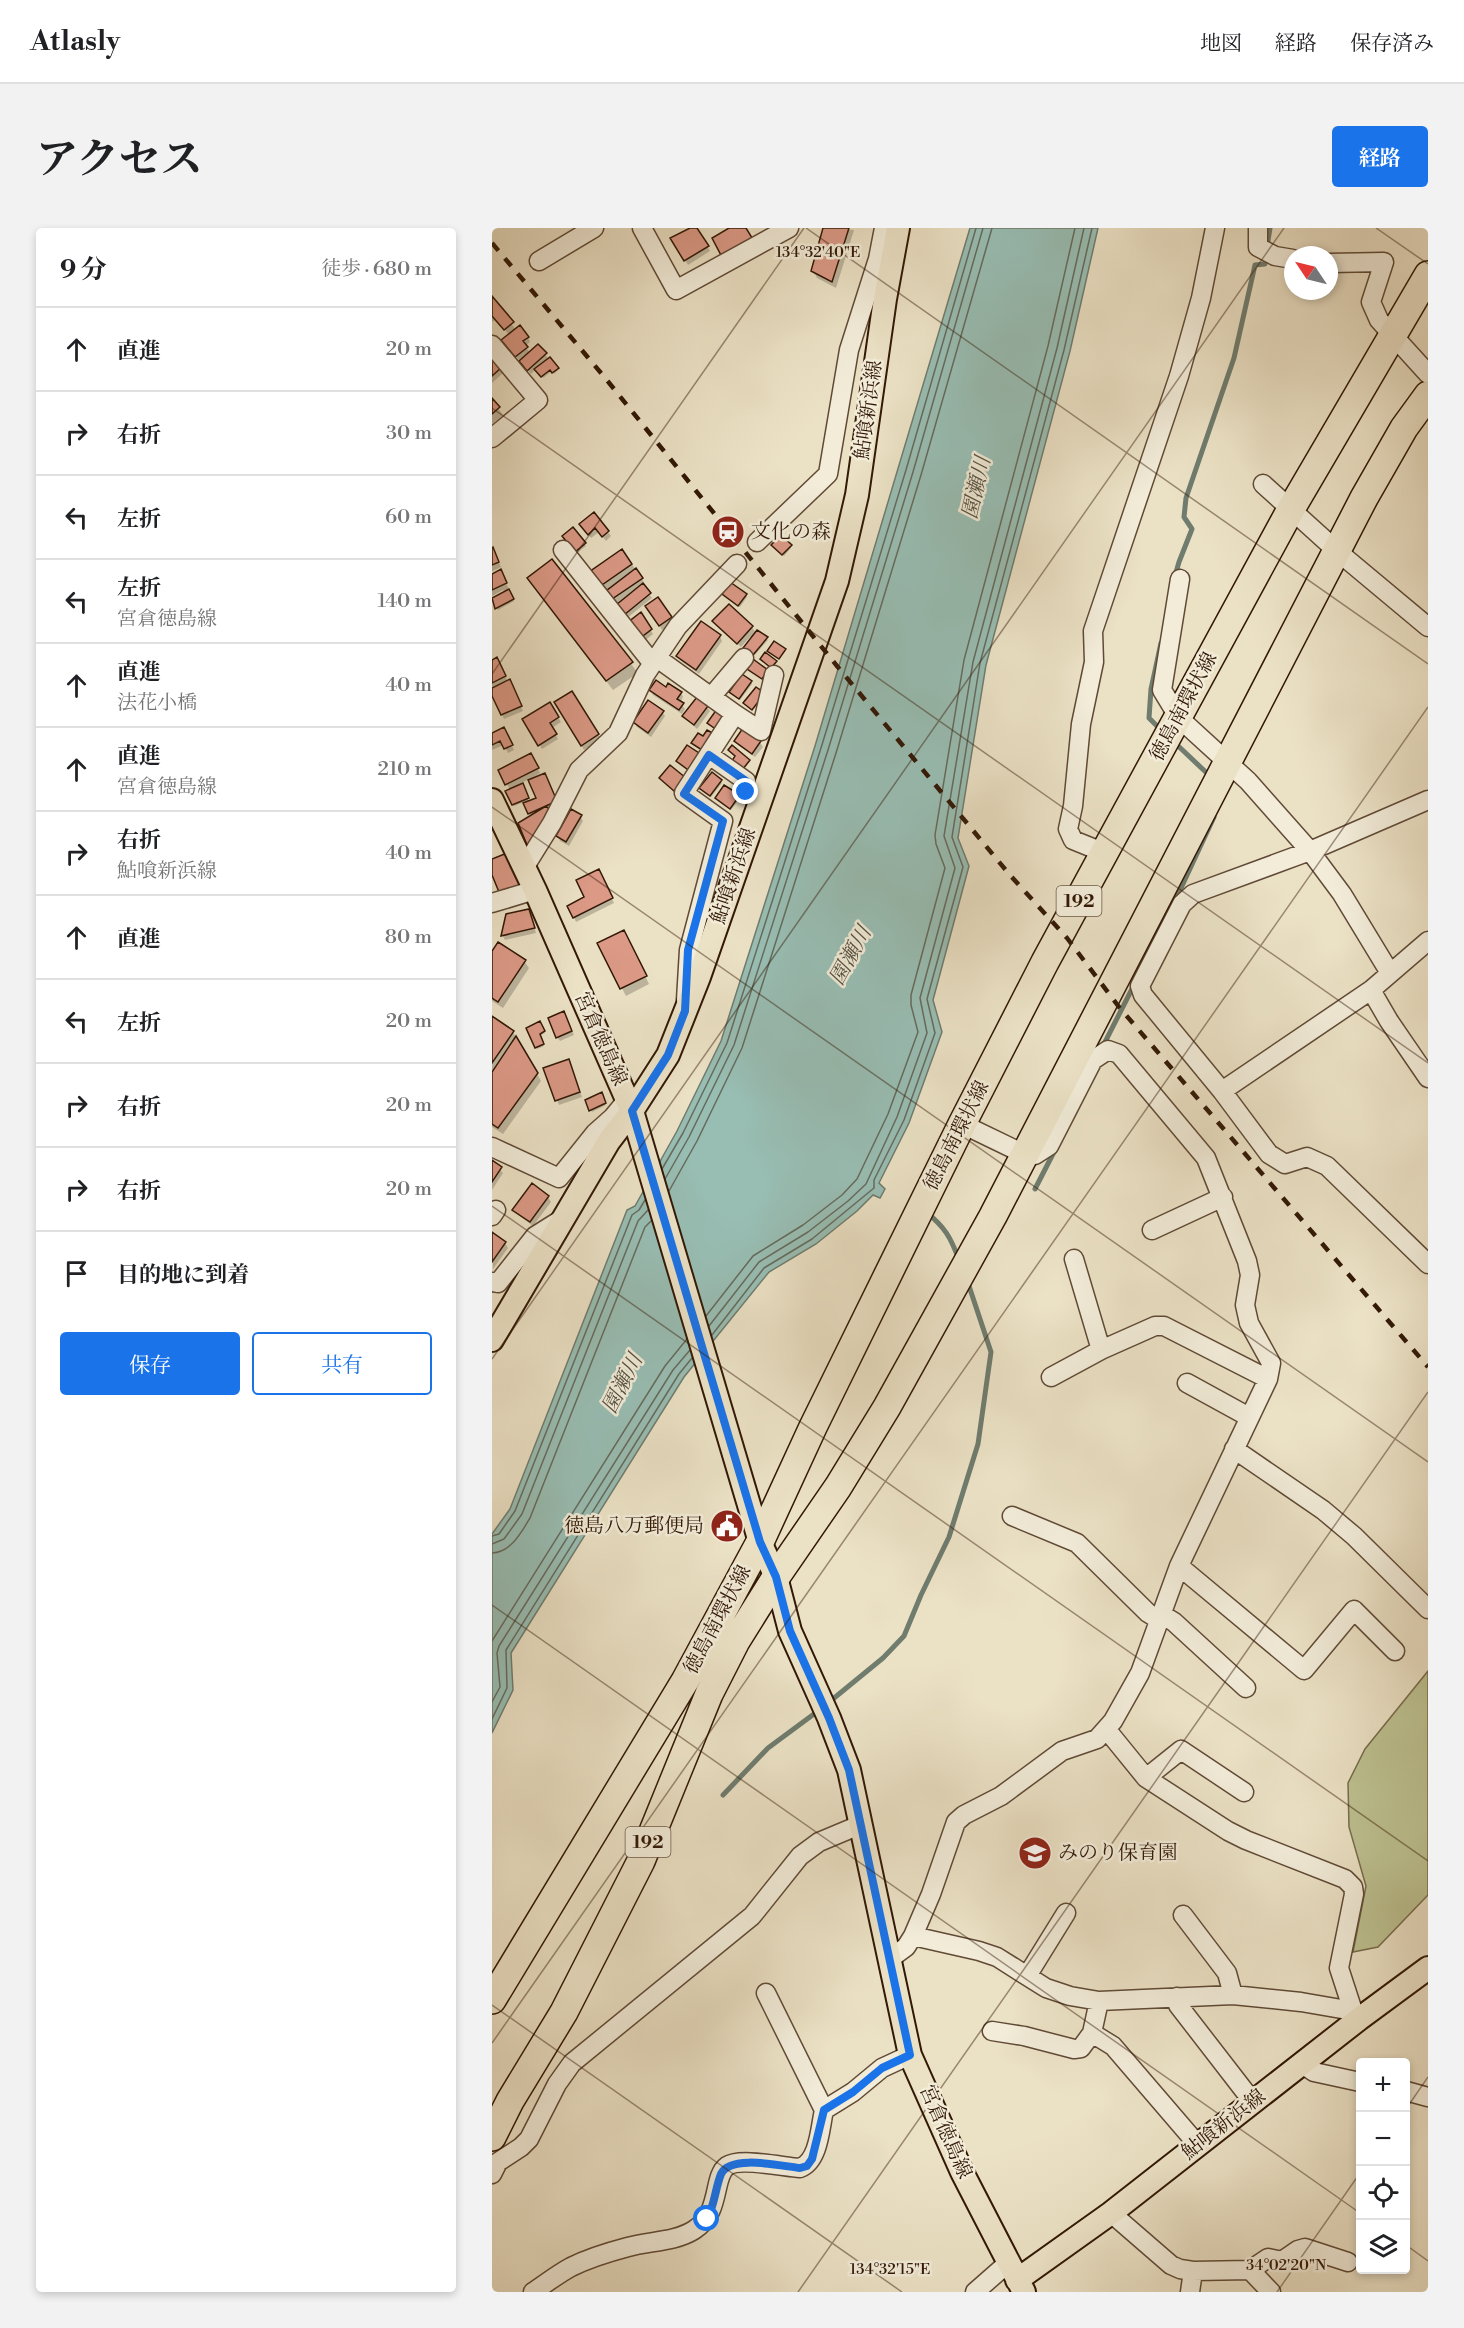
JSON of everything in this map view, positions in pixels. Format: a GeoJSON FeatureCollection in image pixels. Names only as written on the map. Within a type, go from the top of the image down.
{"type":"FeatureCollection","features":[{"type":"Feature","properties":{"kind":"highway","name":"徳島南環状線"},"geometry":{"type":"LineString","coordinates":[[492,2000],[685,1682],[760,1542],[813,1426],[962,1124],[1046,962],[1291,509],[1428,275]]}},
{"type":"Feature","properties":{"kind":"highway","name":"徳島南環状線"},"geometry":{"type":"LineString","coordinates":[[494,2158],[510,2102],[569,2002],[641,1861],[709,1694],[736,1641],[887,1407],[993,1216],[1337,551],[1404,428],[1428,395]]}},
{"type":"Feature","properties":{"kind":"main road","name":"鮎喰新浜線"},"geometry":{"type":"LineString","coordinates":[[492,1341],[609,1141],[632,1113],[668,1055],[685,1011],[837,581],[857,495],[885,299],[898,228]]}},
{"type":"Feature","properties":{"kind":"main road","name":"宮倉徳島線"},"geometry":{"type":"LineString","coordinates":[[492,800],[535,890],[632,1113],[760,1542],[776,1577],[790,1631],[829,1718],[849,1770],[910,2055],[962,2172],[1017,2278]]}},
{"type":"Feature","properties":{"kind":"main road","name":"鮎喰新浜線"},"geometry":{"type":"LineString","coordinates":[[1017,2278],[1111,2213],[1302,2064],[1356,2015],[1428,1968]]}},
{"type":"Feature","properties":{"kind":"street"},"geometry":{"type":"LineString","coordinates":[[539,261],[594,228]]}},
{"type":"Feature","properties":{"kind":"street"},"geometry":{"type":"LineString","coordinates":[[642,228],[676,290],[770,233],[789,228]]}},
{"type":"Feature","properties":{"kind":"street"},"geometry":{"type":"LineString","coordinates":[[757,542],[828,474],[849,350],[878,259],[884,228]]}},
{"type":"Feature","properties":{"kind":"street"},"geometry":{"type":"LineString","coordinates":[[1105,854],[1072,840],[1068,829],[1073,806],[1081,724],[1094,662],[1093,631],[1179,376],[1201,298],[1215,228]]}},
{"type":"Feature","properties":{"kind":"street"},"geometry":{"type":"LineString","coordinates":[[1258,228],[1258,247],[1275,256],[1284,258]]}},
{"type":"Feature","properties":{"kind":"street"},"geometry":{"type":"LineString","coordinates":[[1338,263],[1384,262],[1371,302],[1379,320],[1428,374]]}},
{"type":"Feature","properties":{"kind":"street"},"geometry":{"type":"LineString","coordinates":[[492,345],[538,400],[492,438]]}},
{"type":"Feature","properties":{"kind":"street"},"geometry":{"type":"LineString","coordinates":[[1263,484],[1337,551],[1428,627]]}},
{"type":"Feature","properties":{"kind":"street"},"geometry":{"type":"LineString","coordinates":[[562,550],[655,661],[761,730],[774,675]]}},
{"type":"Feature","properties":{"kind":"street"},"geometry":{"type":"LineString","coordinates":[[525,868],[552,823],[579,770],[618,733],[645,675],[678,626],[737,564]]}},
{"type":"Feature","properties":{"kind":"street"},"geometry":{"type":"LineString","coordinates":[[1180,579],[1162,690],[1179,718],[1248,781],[1310,851],[1342,894],[1390,973]]}},
{"type":"Feature","properties":{"kind":"street"},"geometry":{"type":"LineString","coordinates":[[711,697],[744,658]]}},
{"type":"Feature","properties":{"kind":"street"},"geometry":{"type":"LineString","coordinates":[[685,1011],[688,950],[723,821],[684,794],[735,714]]}},
{"type":"Feature","properties":{"kind":"street"},"geometry":{"type":"LineString","coordinates":[[709,755],[746,781],[746,792]]}},
{"type":"Feature","properties":{"kind":"street"},"geometry":{"type":"LineString","coordinates":[[1428,800],[1310,851],[1193,894],[1182,904],[1140,986],[1143,995],[1222,1091],[1269,1154],[1285,1164],[1307,1157],[1327,1166],[1428,1264]]}},
{"type":"Feature","properties":{"kind":"street"},"geometry":{"type":"LineString","coordinates":[[492,903],[535,890]]}},
{"type":"Feature","properties":{"kind":"street"},"geometry":{"type":"LineString","coordinates":[[1222,1091],[1371,990],[1428,941]]}},
{"type":"Feature","properties":{"kind":"street"},"geometry":{"type":"LineString","coordinates":[[1371,990],[1428,1078]]}},
{"type":"Feature","properties":{"kind":"street"},"geometry":{"type":"LineString","coordinates":[[891,1958],[906,1947],[913,1936],[931,1894],[956,1822],[964,1815],[1001,1796],[1062,1751],[1097,1739],[1107,1730],[1140,1672],[1179,1566],[1268,1379],[1271,1363],[1249,1323],[1245,1305],[1250,1275],[1247,1261],[1206,1158],[1119,1054],[1108,1050],[1093,1060],[1049,1146],[1035,1155],[1024,1154],[962,1124]]}},
{"type":"Feature","properties":{"kind":"street"},"geometry":{"type":"LineString","coordinates":[[492,1147],[559,1178],[595,1133],[613,1117],[632,1113]]}},
{"type":"Feature","properties":{"kind":"street"},"geometry":{"type":"LineString","coordinates":[[1152,1230],[1223,1197]]}},
{"type":"Feature","properties":{"kind":"street"},"geometry":{"type":"LineString","coordinates":[[492,1282],[498,1283],[535,1236],[562,1219]]}},
{"type":"Feature","properties":{"kind":"street"},"geometry":{"type":"LineString","coordinates":[[1074,1259],[1101,1350]]}},
{"type":"Feature","properties":{"kind":"street"},"geometry":{"type":"LineString","coordinates":[[1051,1377],[1101,1350],[1155,1326],[1164,1326],[1268,1379]]}},
{"type":"Feature","properties":{"kind":"street"},"geometry":{"type":"LineString","coordinates":[[1187,1383],[1249,1417]]}},
{"type":"Feature","properties":{"kind":"street"},"geometry":{"type":"LineString","coordinates":[[1234,1449],[1323,1510],[1354,1536],[1428,1609]]}},
{"type":"Feature","properties":{"kind":"street"},"geometry":{"type":"LineString","coordinates":[[1012,1516],[1077,1544],[1148,1613],[1174,1622],[1246,1688]]}},
{"type":"Feature","properties":{"kind":"street"},"geometry":{"type":"LineString","coordinates":[[1179,1566],[1304,1671],[1354,1610],[1395,1650]]}},
{"type":"Feature","properties":{"kind":"street"},"geometry":{"type":"LineString","coordinates":[[1107,1730],[1146,1778],[1227,1831],[1345,1879],[1353,1887],[1354,1894],[1339,1968],[1356,2015]]}},
{"type":"Feature","properties":{"kind":"street"},"geometry":{"type":"LineString","coordinates":[[1146,1778],[1181,1750],[1244,1792]]}},
{"type":"Feature","properties":{"kind":"street"},"geometry":{"type":"LineString","coordinates":[[494,2158],[521,2147],[529,2139],[557,2084],[572,2063],[653,1994],[752,1916],[800,1856],[819,1842],[862,1824]]}},
{"type":"Feature","properties":{"kind":"street"},"geometry":{"type":"LineString","coordinates":[[1027,1976],[1066,1913]]}},
{"type":"Feature","properties":{"kind":"street"},"geometry":{"type":"LineString","coordinates":[[1184,1915],[1227,1973],[1233,1995]]}},
{"type":"Feature","properties":{"kind":"street"},"geometry":{"type":"LineString","coordinates":[[913,1936],[998,1957],[1046,1988],[1070,1996],[1099,2001],[1233,1995],[1301,2002],[1356,2015]]}},
{"type":"Feature","properties":{"kind":"street"},"geometry":{"type":"LineString","coordinates":[[533,2292],[583,2261],[630,2246],[682,2236],[695,2229],[707,2219],[714,2206],[721,2175],[727,2167],[739,2162],[800,2168],[807,2166],[812,2159],[824,2110],[766,1993]]}},
{"type":"Feature","properties":{"kind":"street"},"geometry":{"type":"LineString","coordinates":[[1177,1997],[1178,2005],[1253,2102]]}},
{"type":"Feature","properties":{"kind":"street"},"geometry":{"type":"LineString","coordinates":[[992,2031],[1024,2036],[1074,2049],[1081,2048],[1092,2033],[1099,2001]]}},
{"type":"Feature","properties":{"kind":"street"},"geometry":{"type":"LineString","coordinates":[[1092,2033],[1113,2046],[1198,2145]]}},
{"type":"Feature","properties":{"kind":"street"},"geometry":{"type":"LineString","coordinates":[[824,2110],[853,2092],[882,2068],[910,2055]]}},
{"type":"Feature","properties":{"kind":"street"},"geometry":{"type":"LineString","coordinates":[[1302,2064],[1314,2072],[1356,2081]]}},
{"type":"Feature","properties":{"kind":"street"},"geometry":{"type":"LineString","coordinates":[[1410,2092],[1428,2097]]}},
{"type":"Feature","properties":{"kind":"street"},"geometry":{"type":"LineString","coordinates":[[1111,2213],[1171,2265],[1179,2269],[1193,2271],[1250,2270],[1268,2258],[1282,2261],[1305,2248],[1348,2262]]}},
{"type":"Feature","properties":{"kind":"street"},"geometry":{"type":"LineString","coordinates":[[1250,2270],[1271,2292]]}},
{"type":"Feature","properties":{"kind":"street"},"geometry":{"type":"LineString","coordinates":[[1190,2292],[1193,2271]]}},
{"type":"Feature","properties":{"kind":"street"},"geometry":{"type":"LineString","coordinates":[[975,2292],[1017,2278]]}},
{"type":"Feature","properties":{"kind":"green space"},"geometry":{"type":"Polygon","coordinates":[[[1428,1671],[1428,1895],[1378,1947],[1353,1952],[1366,1886],[1349,1827],[1348,1783],[1365,1749],[1428,1671]]]}},
{"type":"Feature","properties":{"kind":"water","name":"園瀬川"},"geometry":{"type":"Polygon","coordinates":[[[970,228],[1098,228],[1070,351],[986,665],[958,838],[969,866],[933,1000],[942,1032],[909,1123],[879,1183],[885,1189],[880,1198],[873,1195],[816,1244],[769,1272],[684,1377],[511,1653],[513,1690],[492,1733],[492,1534],[510,1509],[627,1210],[635,1206],[677,1131],[721,1041],[815,746],[970,228]]]}},
{"type":"Feature","properties":{"kind":"building"},"geometry":{"type":"Polygon","coordinates":[[[690,228],[697,228],[709,246],[684,261],[670,238],[690,228]]]}},
{"type":"Feature","properties":{"kind":"building"},"geometry":{"type":"Polygon","coordinates":[[[729,228],[746,228],[754,241],[723,259],[712,238],[729,228]]]}},
{"type":"Feature","properties":{"kind":"building"},"geometry":{"type":"Polygon","coordinates":[[[823,228],[849,228],[832,282],[811,271],[823,228]]]}},
{"type":"Feature","properties":{"kind":"building"},"geometry":{"type":"Polygon","coordinates":[[[492,296],[514,322],[504,330],[492,316],[492,296]]]}},
{"type":"Feature","properties":{"kind":"building"},"geometry":{"type":"Polygon","coordinates":[[[520,325],[529,337],[523,341],[528,347],[515,357],[501,340],[520,325]]]}},
{"type":"Feature","properties":{"kind":"building"},"geometry":{"type":"Polygon","coordinates":[[[538,344],[547,353],[527,371],[519,361],[538,344]]]}},
{"type":"Feature","properties":{"kind":"building"},"geometry":{"type":"Polygon","coordinates":[[[550,357],[559,368],[552,373],[550,370],[541,377],[534,369],[550,357]]]}},
{"type":"Feature","properties":{"kind":"building"},"geometry":{"type":"Polygon","coordinates":[[[492,358],[501,368],[492,376],[492,358]]]}},
{"type":"Feature","properties":{"kind":"building"},"geometry":{"type":"Polygon","coordinates":[[[492,398],[500,407],[492,414],[492,398]]]}},
{"type":"Feature","properties":{"kind":"building"},"geometry":{"type":"Polygon","coordinates":[[[594,512],[609,531],[602,537],[595,528],[588,535],[579,524],[594,512]]]}},
{"type":"Feature","properties":{"kind":"building"},"geometry":{"type":"Polygon","coordinates":[[[573,527],[586,543],[575,552],[562,536],[573,527]]]}},
{"type":"Feature","properties":{"kind":"building"},"geometry":{"type":"Polygon","coordinates":[[[781,535],[792,545],[782,555],[771,545],[781,535]]]}},
{"type":"Feature","properties":{"kind":"building"},"geometry":{"type":"Polygon","coordinates":[[[492,548],[499,562],[492,565],[492,548]]]}},
{"type":"Feature","properties":{"kind":"building"},"geometry":{"type":"Polygon","coordinates":[[[622,549],[632,564],[599,587],[589,572],[622,549]]]}},
{"type":"Feature","properties":{"kind":"building"},"geometry":{"type":"Polygon","coordinates":[[[552,559],[633,662],[606,681],[527,578],[552,559]]]}},
{"type":"Feature","properties":{"kind":"building"},"geometry":{"type":"Polygon","coordinates":[[[636,568],[643,578],[612,599],[606,591],[636,568]]]}},
{"type":"Feature","properties":{"kind":"building"},"geometry":{"type":"Polygon","coordinates":[[[501,569],[507,583],[492,590],[492,574],[501,569]]]}},
{"type":"Feature","properties":{"kind":"building"},"geometry":{"type":"Polygon","coordinates":[[[730,582],[747,594],[738,606],[722,594],[730,582]]]}},
{"type":"Feature","properties":{"kind":"building"},"geometry":{"type":"Polygon","coordinates":[[[643,583],[651,593],[624,615],[616,605],[643,583]]]}},
{"type":"Feature","properties":{"kind":"building"},"geometry":{"type":"Polygon","coordinates":[[[509,589],[514,599],[495,609],[492,598],[509,589]]]}},
{"type":"Feature","properties":{"kind":"building"},"geometry":{"type":"Polygon","coordinates":[[[658,597],[672,617],[659,626],[645,606],[658,597]]]}},
{"type":"Feature","properties":{"kind":"building"},"geometry":{"type":"Polygon","coordinates":[[[729,604],[753,626],[737,644],[712,621],[729,604]]]}},
{"type":"Feature","properties":{"kind":"building"},"geometry":{"type":"Polygon","coordinates":[[[641,612],[652,629],[639,639],[627,623],[641,612]]]}},
{"type":"Feature","properties":{"kind":"building"},"geometry":{"type":"Polygon","coordinates":[[[701,621],[721,635],[696,670],[676,656],[701,621]]]}},
{"type":"Feature","properties":{"kind":"building"},"geometry":{"type":"Polygon","coordinates":[[[757,630],[768,637],[753,655],[743,648],[757,630]]]}},
{"type":"Feature","properties":{"kind":"building"},"geometry":{"type":"Polygon","coordinates":[[[774,641],[786,649],[779,659],[767,651],[774,641]]]}},
{"type":"Feature","properties":{"kind":"building"},"geometry":{"type":"Polygon","coordinates":[[[765,652],[777,661],[771,668],[760,659],[765,652]]]}},
{"type":"Feature","properties":{"kind":"building"},"geometry":{"type":"Polygon","coordinates":[[[497,657],[506,676],[492,683],[492,660],[497,657]]]}},
{"type":"Feature","properties":{"kind":"building"},"geometry":{"type":"Polygon","coordinates":[[[753,659],[768,670],[762,679],[747,669],[753,659]]]}},
{"type":"Feature","properties":{"kind":"building"},"geometry":{"type":"Polygon","coordinates":[[[742,674],[752,681],[739,699],[729,692],[742,674]]]}},
{"type":"Feature","properties":{"kind":"building"},"geometry":{"type":"Polygon","coordinates":[[[510,679],[522,706],[501,715],[492,696],[492,688],[510,679]]]}},
{"type":"Feature","properties":{"kind":"building"},"geometry":{"type":"Polygon","coordinates":[[[656,680],[666,687],[668,683],[682,692],[677,699],[684,703],[679,710],[649,690],[656,680]]]}},
{"type":"Feature","properties":{"kind":"building"},"geometry":{"type":"Polygon","coordinates":[[[756,687],[765,693],[752,710],[743,703],[756,687]]]}},
{"type":"Feature","properties":{"kind":"building"},"geometry":{"type":"Polygon","coordinates":[[[572,691],[599,734],[581,746],[554,702],[572,691]]]}},
{"type":"Feature","properties":{"kind":"building"},"geometry":{"type":"Polygon","coordinates":[[[697,697],[708,706],[694,725],[682,716],[697,697]]]}},
{"type":"Feature","properties":{"kind":"building"},"geometry":{"type":"Polygon","coordinates":[[[648,700],[664,711],[648,733],[633,722],[648,700]]]}},
{"type":"Feature","properties":{"kind":"building"},"geometry":{"type":"Polygon","coordinates":[[[550,702],[559,717],[550,723],[557,734],[538,746],[522,719],[550,702]]]}},
{"type":"Feature","properties":{"kind":"building"},"geometry":{"type":"Polygon","coordinates":[[[717,709],[727,716],[717,730],[707,723],[717,709]]]}},
{"type":"Feature","properties":{"kind":"building"},"geometry":{"type":"Polygon","coordinates":[[[504,727],[513,745],[504,749],[500,741],[492,745],[492,733],[504,727]]]}},
{"type":"Feature","properties":{"kind":"building"},"geometry":{"type":"Polygon","coordinates":[[[743,728],[761,741],[752,754],[734,741],[743,728]]]}},
{"type":"Feature","properties":{"kind":"building"},"geometry":{"type":"Polygon","coordinates":[[[707,730],[716,735],[705,752],[691,743],[698,733],[703,736],[707,730]]]}},
{"type":"Feature","properties":{"kind":"building"},"geometry":{"type":"Polygon","coordinates":[[[687,745],[699,753],[692,763],[696,766],[691,772],[676,761],[687,745]]]}},
{"type":"Feature","properties":{"kind":"building"},"geometry":{"type":"Polygon","coordinates":[[[732,745],[750,760],[743,769],[732,761],[735,756],[728,750],[732,745]]]}},
{"type":"Feature","properties":{"kind":"building"},"geometry":{"type":"Polygon","coordinates":[[[531,753],[539,768],[505,785],[498,770],[531,753]]]}},
{"type":"Feature","properties":{"kind":"building"},"geometry":{"type":"Polygon","coordinates":[[[670,765],[686,778],[674,791],[659,778],[670,765]]]}},
{"type":"Feature","properties":{"kind":"building"},"geometry":{"type":"Polygon","coordinates":[[[712,772],[722,780],[710,796],[699,788],[712,772]]]}},
{"type":"Feature","properties":{"kind":"building"},"geometry":{"type":"Polygon","coordinates":[[[545,773],[557,801],[528,814],[523,803],[536,798],[528,780],[545,773]]]}},
{"type":"Feature","properties":{"kind":"building"},"geometry":{"type":"Polygon","coordinates":[[[523,783],[529,798],[512,805],[505,791],[523,783]]]}},
{"type":"Feature","properties":{"kind":"building"},"geometry":{"type":"Polygon","coordinates":[[[724,785],[740,795],[730,809],[715,798],[724,785]]]}},
{"type":"Feature","properties":{"kind":"building"},"geometry":{"type":"Polygon","coordinates":[[[546,806],[553,813],[534,841],[527,845],[518,823],[546,806]]]}},
{"type":"Feature","properties":{"kind":"building"},"geometry":{"type":"Polygon","coordinates":[[[571,809],[582,815],[566,842],[556,836],[571,809]]]}},
{"type":"Feature","properties":{"kind":"building"},"geometry":{"type":"Polygon","coordinates":[[[507,853],[522,885],[499,892],[492,875],[492,859],[507,853]]]}},
{"type":"Feature","properties":{"kind":"building"},"geometry":{"type":"Polygon","coordinates":[[[599,869],[613,898],[573,918],[567,906],[584,897],[576,880],[599,869]]]}},
{"type":"Feature","properties":{"kind":"building"},"geometry":{"type":"Polygon","coordinates":[[[529,909],[535,928],[501,936],[506,914],[529,909]]]}},
{"type":"Feature","properties":{"kind":"building"},"geometry":{"type":"Polygon","coordinates":[[[624,930],[647,976],[620,989],[597,943],[624,930]]]}},
{"type":"Feature","properties":{"kind":"building"},"geometry":{"type":"Polygon","coordinates":[[[498,942],[526,960],[498,1002],[492,998],[492,951],[498,942]]]}},
{"type":"Feature","properties":{"kind":"building"},"geometry":{"type":"Polygon","coordinates":[[[564,1011],[572,1031],[556,1038],[548,1018],[564,1011]]]}},
{"type":"Feature","properties":{"kind":"building"},"geometry":{"type":"Polygon","coordinates":[[[492,1016],[514,1031],[492,1063],[492,1016]]]}},
{"type":"Feature","properties":{"kind":"building"},"geometry":{"type":"Polygon","coordinates":[[[540,1021],[545,1031],[540,1034],[544,1044],[535,1048],[526,1028],[540,1021]]]}},
{"type":"Feature","properties":{"kind":"building"},"geometry":{"type":"Polygon","coordinates":[[[516,1036],[538,1073],[498,1128],[492,1124],[492,1072],[516,1036]]]}},
{"type":"Feature","properties":{"kind":"building"},"geometry":{"type":"Polygon","coordinates":[[[569,1059],[580,1092],[555,1101],[543,1068],[569,1059]]]}},
{"type":"Feature","properties":{"kind":"building"},"geometry":{"type":"Polygon","coordinates":[[[602,1092],[606,1103],[589,1111],[585,1100],[602,1092]]]}},
{"type":"Feature","properties":{"kind":"building"},"geometry":{"type":"Polygon","coordinates":[[[492,1160],[502,1167],[492,1182],[492,1160]]]}},
{"type":"Feature","properties":{"kind":"building"},"geometry":{"type":"Polygon","coordinates":[[[532,1183],[549,1196],[530,1222],[512,1210],[532,1183]]]}},
{"type":"Feature","properties":{"kind":"building"},"geometry":{"type":"Polygon","coordinates":[[[492,1232],[506,1242],[492,1262],[492,1232]]]}},
{"type":"Feature","properties":{"kind":"waterway"},"geometry":{"type":"LineString","coordinates":[[1267,247],[1270,228]]}},
{"type":"Feature","properties":{"kind":"waterway"},"geometry":{"type":"LineString","coordinates":[[1175,576],[1192,529],[1184,517],[1186,498],[1234,358],[1255,265],[1265,264],[1266,256]]}},
{"type":"Feature","properties":{"kind":"waterway"},"geometry":{"type":"LineString","coordinates":[[1161,643],[1151,689],[1149,718],[1161,730]]}},
{"type":"Feature","properties":{"kind":"waterway"},"geometry":{"type":"LineString","coordinates":[[1174,742],[1211,777]]}},
{"type":"Feature","properties":{"kind":"waterway"},"geometry":{"type":"LineString","coordinates":[[1175,901],[1214,817]]}},
{"type":"Feature","properties":{"kind":"waterway"},"geometry":{"type":"LineString","coordinates":[[1103,1046],[1134,985]]}},
{"type":"Feature","properties":{"kind":"waterway"},"geometry":{"type":"LineString","coordinates":[[1035,1189],[1055,1150]]}},
{"type":"Feature","properties":{"kind":"waterway"},"geometry":{"type":"LineString","coordinates":[[926,1212],[947,1233],[959,1260]]}},
{"type":"Feature","properties":{"kind":"waterway"},"geometry":{"type":"LineString","coordinates":[[828,1703],[883,1658],[904,1636],[949,1537],[978,1444],[991,1352],[967,1280]]}},
{"type":"Feature","properties":{"kind":"waterway"},"geometry":{"type":"LineString","coordinates":[[723,1795],[768,1748],[818,1711]]}},
{"type":"Feature","properties":{"kind":"railway"},"geometry":{"type":"LineString","coordinates":[[492,243],[606,379],[837,666],[1009,874],[1067,938],[1119,1007],[1428,1367]]}},
{"type":"Feature","properties":{"kind":"place","name":"文化の森"},"geometry":{"type":"Point","coordinates":[728,532]}},
{"type":"Feature","properties":{"kind":"place","name":"徳島八万郵便局"},"geometry":{"type":"Point","coordinates":[727,1526]}},
{"type":"Feature","properties":{"kind":"place","name":"みのり保育園"},"geometry":{"type":"Point","coordinates":[1035,1853]}},
{"type":"Feature","properties":{"kind":"route"},"geometry":{"type":"LineString","coordinates":[[707,2219],[714,2206],[721,2175],[727,2167],[739,2162],[800,2168],[807,2166],[812,2159],[824,2110],[853,2092],[882,2068],[910,2055],[849,1770],[829,1718],[790,1631],[776,1577],[760,1542],[632,1111],[668,1055],[685,1011],[688,950],[723,821],[684,794],[709,755],[746,781],[746,792]]}}]}
